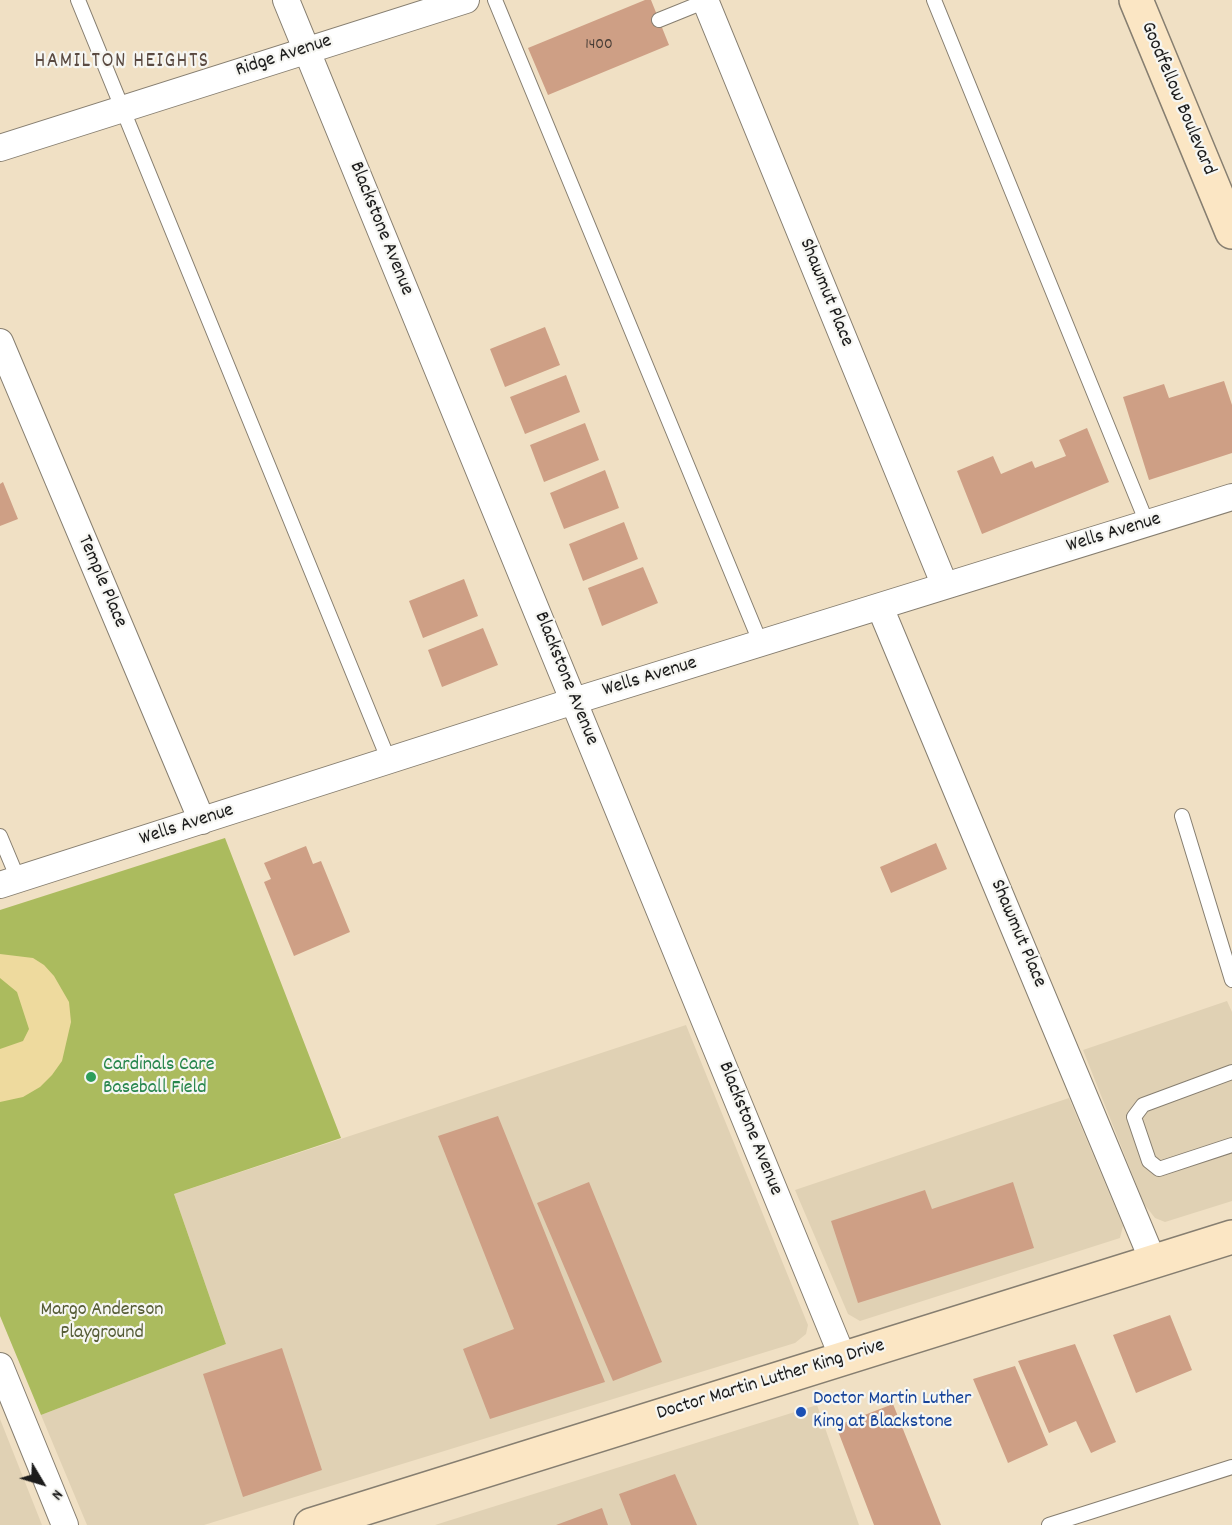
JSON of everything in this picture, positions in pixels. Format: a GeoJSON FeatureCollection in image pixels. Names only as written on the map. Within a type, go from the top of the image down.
{"type":"FeatureCollection","features":[{"type":"Feature","properties":{"kind":"main road","name":"Goodfellow Boulevard"},"geometry":{"type":"LineString","coordinates":[[1136,0],[1232,231]]}},
{"type":"Feature","properties":{"kind":"main road","name":"Doctor Martin Luther King Drive"},"geometry":{"type":"LineString","coordinates":[[310,1525],[1232,1237]]}},
{"type":"Feature","properties":{"kind":"street","name":"Blackstone Avenue"},"geometry":{"type":"LineString","coordinates":[[286,0],[843,1358]]}},
{"type":"Feature","properties":{"kind":"street","name":"Ridge Avenue"},"geometry":{"type":"LineString","coordinates":[[0,148],[466,0]]}},
{"type":"Feature","properties":{"kind":"street","name":"Shawmut Place"},"geometry":{"type":"LineString","coordinates":[[706,1],[945,586]]}},
{"type":"Feature","properties":{"kind":"street","name":"Temple Place"},"geometry":{"type":"LineString","coordinates":[[0,342],[202,821]]}},
{"type":"Feature","properties":{"kind":"street","name":"Wells Avenue"},"geometry":{"type":"LineString","coordinates":[[9,882],[574,701],[1232,497]]}},
{"type":"Feature","properties":{"kind":"street","name":"Shawmut Place"},"geometry":{"type":"LineString","coordinates":[[880,607],[1153,1261]]}},
{"type":"Feature","properties":{"kind":"street"},"geometry":{"type":"LineString","coordinates":[[0,1366],[65,1525]]}},
{"type":"Feature","properties":{"kind":"lane"},"geometry":{"type":"LineString","coordinates":[[78,0],[388,761]]}},
{"type":"Feature","properties":{"kind":"lane"},"geometry":{"type":"LineString","coordinates":[[495,0],[761,644]]}},
{"type":"Feature","properties":{"kind":"lane"},"geometry":{"type":"LineString","coordinates":[[934,0],[1148,523]]}},
{"type":"Feature","properties":{"kind":"lane"},"geometry":{"type":"LineString","coordinates":[[659,20],[706,1]]}},
{"type":"Feature","properties":{"kind":"lane"},"geometry":{"type":"LineString","coordinates":[[1182,816],[1232,980]]}},
{"type":"Feature","properties":{"kind":"lane"},"geometry":{"type":"LineString","coordinates":[[0,836],[9,882]]}},
{"type":"Feature","properties":{"kind":"lane"},"geometry":{"type":"LineString","coordinates":[[1232,1072],[1143,1105],[1134,1117],[1149,1161],[1159,1169],[1232,1145]]}},
{"type":"Feature","properties":{"kind":"lane"},"geometry":{"type":"LineString","coordinates":[[1049,1525],[1232,1467]]}},
{"type":"Feature","properties":{"kind":"shaded area"},"geometry":{"type":"Polygon","coordinates":[[[1227,1001],[1232,1012],[1232,1201],[1165,1222],[1155,1218],[1144,1204],[1083,1050],[1227,1001]]]}},
{"type":"Feature","properties":{"kind":"shaded area"},"geometry":{"type":"Polygon","coordinates":[[[686,1025],[808,1325],[806,1334],[795,1343],[204,1525],[87,1525],[41,1415],[226,1344],[174,1194],[686,1025]]]}},
{"type":"Feature","properties":{"kind":"shaded area"},"geometry":{"type":"Polygon","coordinates":[[[1069,1098],[1123,1226],[1120,1238],[860,1321],[848,1314],[795,1190],[1069,1098]]]}},
{"type":"Feature","properties":{"kind":"shaded area"},"geometry":{"type":"Polygon","coordinates":[[[817,1405],[859,1525],[435,1525],[817,1405]]]}},
{"type":"Feature","properties":{"kind":"shaded area"},"geometry":{"type":"Polygon","coordinates":[[[0,1419],[42,1525],[0,1525],[0,1419]]]}},
{"type":"Feature","properties":{"kind":"green space","name":"Margo Anderson Playground"},"geometry":{"type":"Polygon","coordinates":[[[225,838],[341,1138],[174,1194],[226,1344],[41,1415],[0,1316],[0,910],[225,838]]]}},
{"type":"Feature","properties":{"kind":"sand"},"geometry":{"type":"Polygon","coordinates":[[[0,954],[33,958],[44,965],[54,976],[69,1002],[71,1022],[62,1061],[52,1075],[40,1087],[23,1097],[0,1102],[0,1049],[23,1041],[29,1029],[17,992],[0,978],[0,954]]]}},
{"type":"Feature","properties":{"kind":"building"},"geometry":{"type":"Polygon","coordinates":[[[645,0],[651,0],[669,45],[548,95],[528,48],[645,0]]]}},
{"type":"Feature","properties":{"kind":"building"},"geometry":{"type":"Polygon","coordinates":[[[545,327],[560,365],[505,387],[490,349],[545,327]]]}},
{"type":"Feature","properties":{"kind":"building"},"geometry":{"type":"Polygon","coordinates":[[[566,375],[580,412],[525,434],[510,397],[566,375]]]}},
{"type":"Feature","properties":{"kind":"building"},"geometry":{"type":"Polygon","coordinates":[[[1224,381],[1232,405],[1232,453],[1149,480],[1123,397],[1164,384],[1169,398],[1224,381]]]}},
{"type":"Feature","properties":{"kind":"building"},"geometry":{"type":"Polygon","coordinates":[[[585,423],[599,460],[544,482],[530,445],[585,423]]]}},
{"type":"Feature","properties":{"kind":"building"},"geometry":{"type":"Polygon","coordinates":[[[1087,428],[1109,482],[982,534],[957,471],[993,456],[1001,474],[1032,461],[1035,468],[1066,456],[1059,440],[1087,428]]]}},
{"type":"Feature","properties":{"kind":"building"},"geometry":{"type":"Polygon","coordinates":[[[605,470],[619,508],[564,529],[550,493],[605,470]]]}},
{"type":"Feature","properties":{"kind":"building"},"geometry":{"type":"Polygon","coordinates":[[[3,482],[18,519],[0,526],[0,484],[3,482]]]}},
{"type":"Feature","properties":{"kind":"building"},"geometry":{"type":"Polygon","coordinates":[[[624,522],[638,559],[583,581],[569,544],[624,522]]]}},
{"type":"Feature","properties":{"kind":"building"},"geometry":{"type":"Polygon","coordinates":[[[643,567],[658,603],[602,626],[588,588],[643,567]]]}},
{"type":"Feature","properties":{"kind":"building"},"geometry":{"type":"Polygon","coordinates":[[[464,579],[478,616],[423,638],[409,601],[464,579]]]}},
{"type":"Feature","properties":{"kind":"building"},"geometry":{"type":"Polygon","coordinates":[[[483,628],[498,665],[442,687],[428,650],[483,628]]]}},
{"type":"Feature","properties":{"kind":"building"},"geometry":{"type":"Polygon","coordinates":[[[936,843],[947,869],[891,893],[880,867],[936,843]]]}},
{"type":"Feature","properties":{"kind":"building"},"geometry":{"type":"Polygon","coordinates":[[[306,846],[313,864],[321,861],[350,932],[294,956],[264,882],[271,879],[264,863],[306,846]]]}},
{"type":"Feature","properties":{"kind":"building"},"geometry":{"type":"Polygon","coordinates":[[[498,1116],[605,1382],[490,1419],[463,1349],[514,1329],[438,1136],[498,1116]]]}},
{"type":"Feature","properties":{"kind":"building"},"geometry":{"type":"Polygon","coordinates":[[[589,1182],[662,1362],[613,1381],[537,1203],[589,1182]]]}},
{"type":"Feature","properties":{"kind":"building"},"geometry":{"type":"Polygon","coordinates":[[[1013,1182],[1034,1248],[858,1303],[831,1221],[925,1190],[932,1209],[1013,1182]]]}},
{"type":"Feature","properties":{"kind":"building"},"geometry":{"type":"Polygon","coordinates":[[[1170,1315],[1192,1370],[1136,1393],[1113,1335],[1170,1315]]]}},
{"type":"Feature","properties":{"kind":"building"},"geometry":{"type":"Polygon","coordinates":[[[1075,1344],[1116,1442],[1091,1453],[1076,1421],[1049,1433],[1018,1361],[1075,1344]]]}},
{"type":"Feature","properties":{"kind":"building"},"geometry":{"type":"Polygon","coordinates":[[[282,1348],[322,1470],[243,1497],[203,1374],[282,1348]]]}},
{"type":"Feature","properties":{"kind":"building"},"geometry":{"type":"Polygon","coordinates":[[[1015,1366],[1048,1445],[1008,1463],[973,1379],[1015,1366]]]}},
{"type":"Feature","properties":{"kind":"building"},"geometry":{"type":"Polygon","coordinates":[[[893,1404],[941,1525],[874,1525],[836,1426],[893,1404]]]}},
{"type":"Feature","properties":{"kind":"building"},"geometry":{"type":"Polygon","coordinates":[[[675,1474],[697,1525],[631,1525],[619,1494],[675,1474]]]}},
{"type":"Feature","properties":{"kind":"building"},"geometry":{"type":"Polygon","coordinates":[[[602,1508],[608,1525],[556,1525],[602,1508]]]}},
{"type":"Feature","properties":{"kind":"place","name":"Cardinals Care Baseball Field"},"geometry":{"type":"Point","coordinates":[91,1077]}},
{"type":"Feature","properties":{"kind":"place","name":"Doctor Martin Luther King at Blackstone"},"geometry":{"type":"Point","coordinates":[801,1412]}},
{"type":"Feature","properties":{"kind":"district","name":"HAMILTON HEIGHTS"},"geometry":{"type":"Point","coordinates":[122,63]}}]}
